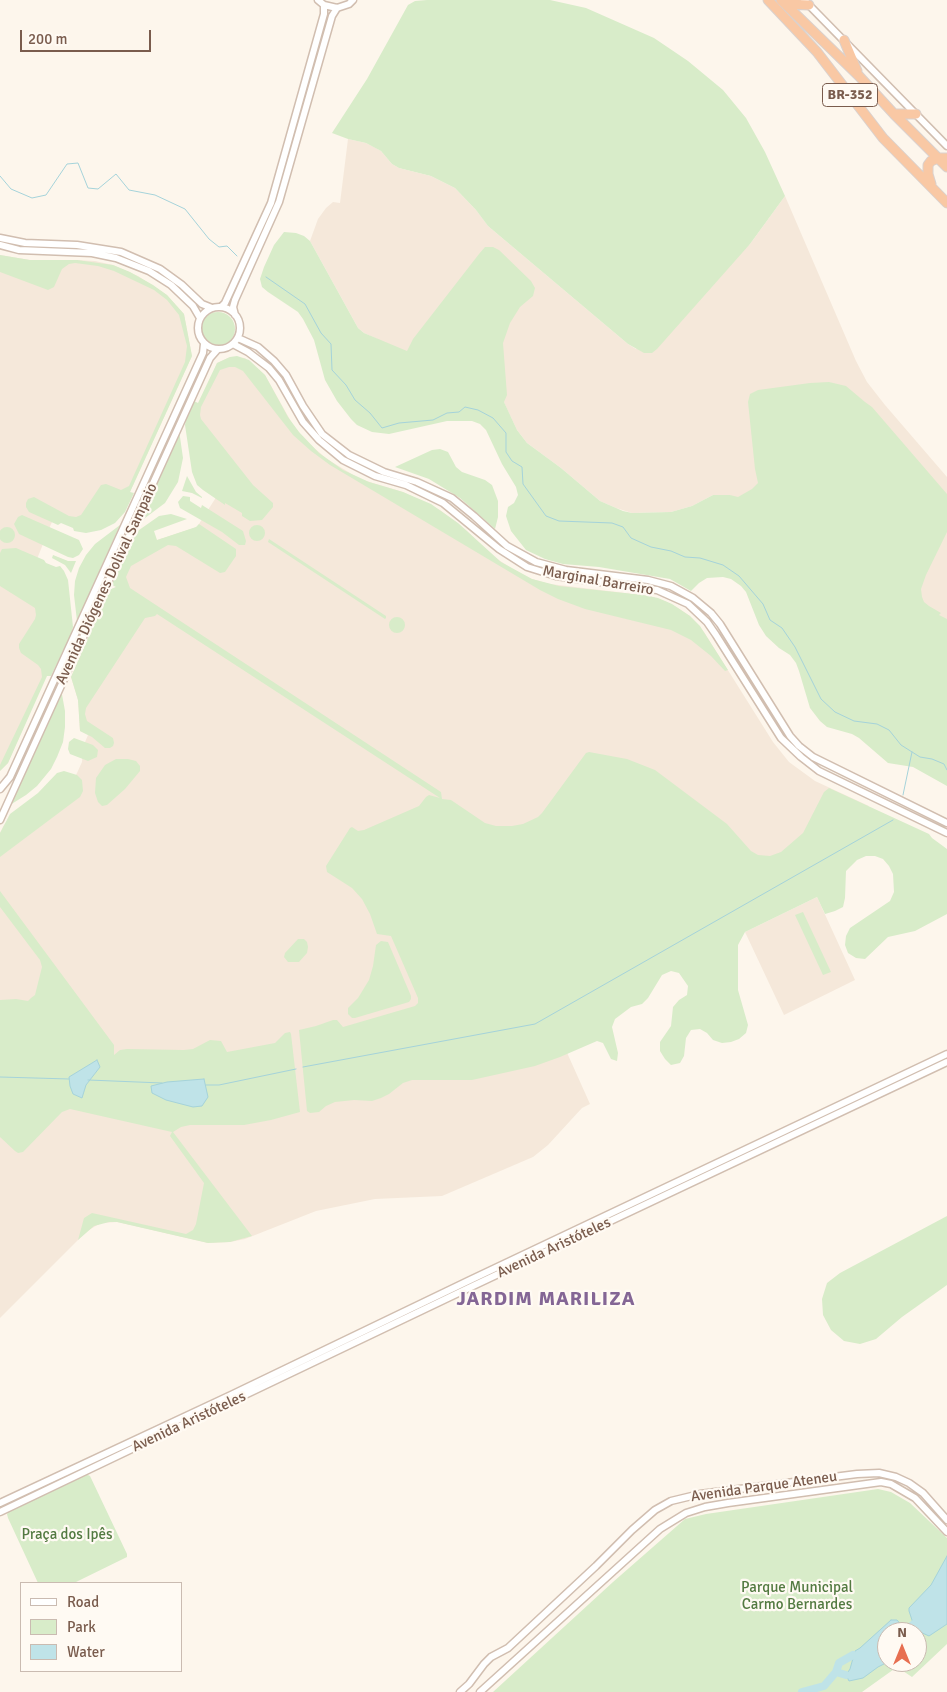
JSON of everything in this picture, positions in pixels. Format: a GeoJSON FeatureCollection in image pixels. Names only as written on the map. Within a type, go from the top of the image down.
{"type":"FeatureCollection","features":[{"type":"Feature","properties":{"kind":"highway","name":"BR-352"},"geometry":{"type":"LineString","coordinates":[[768,0],[817,52],[883,138],[947,203]]}},
{"type":"Feature","properties":{"kind":"highway","name":"BR-352"},"geometry":{"type":"LineString","coordinates":[[783,2],[859,76],[894,114],[942,158],[947,167]]}},
{"type":"Feature","properties":{"kind":"highway"},"geometry":{"type":"LineString","coordinates":[[783,2],[806,2]]}},
{"type":"Feature","properties":{"kind":"highway"},"geometry":{"type":"LineString","coordinates":[[844,40],[859,76]]}},
{"type":"Feature","properties":{"kind":"highway"},"geometry":{"type":"LineString","coordinates":[[894,114],[916,114]]}},
{"type":"Feature","properties":{"kind":"highway"},"geometry":{"type":"LineString","coordinates":[[933,189],[927,169],[931,161],[942,158]]}},
{"type":"Feature","properties":{"kind":"street"},"geometry":{"type":"LineString","coordinates":[[318,0],[324,5],[337,8],[343,7],[353,0]]}},
{"type":"Feature","properties":{"kind":"street"},"geometry":{"type":"LineString","coordinates":[[806,2],[947,146]]}},
{"type":"Feature","properties":{"kind":"street"},"geometry":{"type":"LineString","coordinates":[[221,307],[225,303],[271,203],[324,14],[324,5]]}},
{"type":"Feature","properties":{"kind":"street"},"geometry":{"type":"LineString","coordinates":[[235,315],[221,307],[206,311],[200,318],[198,327],[198,333],[204,344],[217,350],[228,347],[238,338],[240,326],[235,315],[235,300],[282,195],[332,16],[337,8]]}},
{"type":"Feature","properties":{"kind":"street"},"geometry":{"type":"LineString","coordinates":[[0,238],[25,243],[77,245],[121,252],[160,269],[182,285],[202,304],[212,308]]}},
{"type":"Feature","properties":{"kind":"street"},"geometry":{"type":"LineString","coordinates":[[0,245],[19,250],[92,253],[116,258],[149,271],[172,285],[193,306],[200,318]]}},
{"type":"Feature","properties":{"kind":"street","name":"Marginal Barreiro"},"geometry":{"type":"LineString","coordinates":[[238,338],[258,346],[274,361],[286,375],[303,406],[322,434],[349,455],[384,472],[417,482],[452,498],[507,546],[536,562],[566,570],[648,580],[671,586],[693,598],[720,624],[790,736],[799,746],[814,757],[947,823]]}},
{"type":"Feature","properties":{"kind":"street","name":"Avenida Diógenes Dolival Sampaio"},"geometry":{"type":"LineString","coordinates":[[0,789],[10,777],[203,353],[204,344]]}},
{"type":"Feature","properties":{"kind":"street","name":"Marginal Barreiro"},"geometry":{"type":"LineString","coordinates":[[233,344],[248,352],[269,368],[279,380],[303,422],[323,444],[342,460],[375,476],[406,485],[443,503],[499,549],[527,567],[556,576],[657,590],[688,604],[707,622],[781,738],[801,757],[819,771],[947,833]]}},
{"type":"Feature","properties":{"kind":"street","name":"Avenida Diógenes Dolival Sampaio"},"geometry":{"type":"LineString","coordinates":[[0,820],[210,358],[217,350]]}},
{"type":"Feature","properties":{"kind":"street","name":"Avenida Aristóteles"},"geometry":{"type":"LineString","coordinates":[[0,1503],[947,1054]]}},
{"type":"Feature","properties":{"kind":"street","name":"Avenida Aristóteles"},"geometry":{"type":"LineString","coordinates":[[0,1512],[947,1062]]}},
{"type":"Feature","properties":{"kind":"street","name":"Avenida Parque Ateneu"},"geometry":{"type":"LineString","coordinates":[[460,1692],[491,1657],[508,1648],[632,1530],[655,1510],[671,1501],[700,1494],[879,1473],[896,1477],[909,1483],[923,1493],[947,1520]]}},
{"type":"Feature","properties":{"kind":"street"},"geometry":{"type":"LineString","coordinates":[[836,1488],[839,1483],[837,1477]]}},
{"type":"Feature","properties":{"kind":"street"},"geometry":{"type":"LineString","coordinates":[[806,1492],[803,1486],[807,1481]]}},
{"type":"Feature","properties":{"kind":"street","name":"Avenida Parque Ateneu"},"geometry":{"type":"LineString","coordinates":[[480,1692],[606,1577],[671,1522],[686,1513],[705,1507],[881,1482],[891,1484],[915,1498],[947,1532]]}},
{"type":"Feature","properties":{"kind":"shaded area"},"geometry":{"type":"Polygon","coordinates":[[[348,139],[374,147],[399,168],[431,176],[455,188],[488,226],[636,349],[750,244],[785,196],[856,361],[867,382],[947,477],[947,715],[730,495],[713,495],[692,506],[671,512],[632,513],[600,501],[561,468],[527,443],[517,430],[500,394],[423,357],[399,349],[364,333],[358,328],[310,241],[318,219],[326,208],[333,202],[340,203],[348,139]]]}},
{"type":"Feature","properties":{"kind":"shaded area"},"geometry":{"type":"Polygon","coordinates":[[[0,255],[30,260],[95,261],[113,265],[138,276],[167,295],[184,314],[192,356],[130,492],[100,520],[56,516],[51,524],[25,589],[33,596],[49,669],[8,763],[0,771],[0,255]]]}},
{"type":"Feature","properties":{"kind":"shaded area"},"geometry":{"type":"Polygon","coordinates":[[[230,357],[245,358],[265,375],[293,425],[305,440],[327,459],[360,479],[403,492],[440,510],[466,530],[494,557],[516,571],[532,579],[550,584],[650,596],[665,601],[690,616],[704,632],[773,742],[789,762],[815,781],[869,806],[547,1008],[590,1104],[582,1108],[548,1145],[533,1157],[442,1196],[375,1199],[316,1211],[245,1239],[230,1242],[208,1243],[117,1222],[101,1223],[87,1231],[0,1318],[0,833],[4,825],[71,784],[82,762],[83,747],[88,735],[80,731],[78,700],[71,677],[109,590],[116,587],[126,564],[157,540],[197,527],[215,499],[214,472],[195,420],[217,363],[230,357]]]}},
{"type":"Feature","properties":{"kind":"shaded area"},"geometry":{"type":"Polygon","coordinates":[[[817,897],[855,980],[784,1015],[745,932],[817,897]]]}},
{"type":"Feature","properties":{"kind":"green space"},"geometry":{"type":"Polygon","coordinates":[[[550,0],[586,8],[654,38],[688,61],[723,90],[746,118],[765,152],[785,196],[750,244],[652,353],[644,353],[628,344],[488,226],[455,188],[431,176],[399,168],[392,164],[381,151],[366,143],[332,133],[367,79],[408,5],[415,1],[550,0]]]}},
{"type":"Feature","properties":{"kind":"green space"},"geometry":{"type":"Polygon","coordinates":[[[284,232],[296,233],[310,241],[358,328],[364,333],[407,351],[413,339],[485,247],[493,247],[499,250],[531,281],[535,288],[533,296],[520,307],[510,323],[503,343],[507,395],[504,402],[517,430],[527,443],[561,468],[600,501],[623,511],[632,513],[671,512],[692,506],[713,495],[738,497],[752,489],[758,483],[748,402],[750,394],[758,390],[829,382],[846,386],[872,407],[947,494],[947,532],[921,589],[924,602],[941,613],[939,615],[947,619],[947,786],[913,767],[888,763],[859,738],[852,734],[827,727],[820,721],[810,708],[796,663],[790,655],[766,636],[759,625],[746,592],[731,579],[723,577],[707,578],[691,591],[670,579],[599,567],[563,564],[545,559],[526,550],[511,531],[506,516],[508,507],[514,503],[518,495],[516,487],[502,464],[486,430],[480,424],[472,421],[447,421],[389,434],[372,432],[357,425],[337,401],[325,380],[314,340],[303,319],[298,312],[262,287],[260,279],[264,267],[274,245],[284,232]]]}},
{"type":"Feature","properties":{"kind":"green space"},"geometry":{"type":"Polygon","coordinates":[[[0,255],[30,260],[77,260],[113,265],[153,285],[167,295],[184,314],[192,356],[130,492],[134,493],[125,512],[115,523],[101,530],[86,533],[74,531],[73,528],[61,523],[58,525],[29,512],[26,503],[28,499],[34,497],[69,516],[76,517],[81,515],[101,485],[106,484],[121,490],[129,486],[185,362],[187,346],[179,315],[167,300],[154,290],[114,271],[98,266],[69,264],[62,269],[54,287],[48,290],[0,272],[0,255]]]}},
{"type":"Feature","properties":{"kind":"green space"},"geometry":{"type":"Polygon","coordinates":[[[218,312],[230,317],[235,329],[230,341],[218,346],[206,341],[201,329],[206,317],[218,312]]]}},
{"type":"Feature","properties":{"kind":"green space"},"geometry":{"type":"Polygon","coordinates":[[[237,356],[249,360],[265,375],[288,417],[299,432],[319,453],[343,470],[369,482],[403,492],[431,504],[458,523],[501,562],[532,579],[559,586],[643,595],[658,598],[672,604],[690,616],[700,626],[728,670],[725,671],[711,656],[691,640],[671,630],[585,609],[540,590],[330,465],[293,435],[243,371],[235,367],[229,367],[220,370],[201,407],[200,415],[201,419],[253,485],[273,503],[273,507],[262,520],[250,521],[242,516],[242,513],[225,503],[225,505],[197,485],[192,472],[185,425],[186,418],[194,401],[198,403],[217,363],[237,356]]]}},
{"type":"Feature","properties":{"kind":"green space"},"geometry":{"type":"Polygon","coordinates":[[[179,430],[183,458],[178,482],[165,503],[137,524],[179,430]]]}},
{"type":"Feature","properties":{"kind":"green space"},"geometry":{"type":"Polygon","coordinates":[[[440,449],[448,452],[456,467],[462,472],[485,480],[492,485],[498,501],[498,517],[495,529],[460,498],[429,479],[395,467],[432,450],[440,449]]]}},
{"type":"Feature","properties":{"kind":"green space"},"geometry":{"type":"Polygon","coordinates":[[[187,476],[196,492],[202,498],[182,491],[187,476]]]}},
{"type":"Feature","properties":{"kind":"green space"},"geometry":{"type":"Polygon","coordinates":[[[183,496],[190,497],[190,501],[201,508],[202,505],[243,531],[246,541],[245,545],[239,545],[222,532],[180,508],[178,502],[183,496]]]}},
{"type":"Feature","properties":{"kind":"green space"},"geometry":{"type":"Polygon","coordinates":[[[171,514],[187,519],[154,531],[157,540],[196,527],[199,524],[236,549],[236,556],[225,572],[220,573],[176,546],[168,545],[131,566],[126,577],[130,588],[441,792],[442,799],[451,800],[485,823],[496,826],[512,826],[523,824],[538,817],[586,753],[589,752],[627,759],[655,770],[727,824],[751,851],[758,855],[770,856],[781,852],[803,833],[824,792],[829,788],[929,834],[947,849],[947,914],[915,931],[888,937],[865,959],[856,958],[848,953],[845,945],[846,936],[850,928],[890,901],[894,892],[893,874],[889,866],[883,859],[875,856],[866,856],[857,860],[846,871],[843,907],[825,914],[817,897],[745,932],[738,945],[738,990],[748,1025],[746,1033],[739,1039],[722,1043],[713,1040],[700,1029],[691,1030],[686,1038],[684,1056],[680,1063],[671,1065],[665,1059],[660,1051],[660,1042],[671,1026],[673,1007],[687,995],[688,986],[679,973],[671,971],[662,975],[648,998],[642,1004],[631,1007],[615,1019],[612,1027],[618,1053],[617,1061],[611,1059],[603,1043],[597,1041],[535,1066],[472,1080],[412,1080],[403,1083],[389,1094],[372,1101],[335,1102],[319,1112],[310,1113],[307,1111],[299,1030],[333,1020],[337,1020],[343,1027],[415,1006],[418,1003],[418,998],[391,936],[377,934],[362,899],[352,888],[327,872],[326,866],[350,828],[352,827],[358,831],[364,830],[419,806],[429,795],[440,798],[157,614],[145,618],[86,708],[87,721],[113,738],[113,746],[105,748],[92,737],[80,731],[78,700],[71,677],[109,590],[116,587],[110,584],[132,535],[159,516],[171,514]]]}},
{"type":"Feature","properties":{"kind":"green space"},"geometry":{"type":"Polygon","coordinates":[[[22,515],[79,540],[83,549],[79,555],[73,558],[68,557],[19,534],[14,524],[18,517],[22,515]]]}},
{"type":"Feature","properties":{"kind":"green space"},"geometry":{"type":"Polygon","coordinates":[[[120,525],[77,621],[74,595],[75,581],[79,568],[95,544],[120,525]]]}},
{"type":"Feature","properties":{"kind":"green space"},"geometry":{"type":"Polygon","coordinates":[[[257,525],[263,527],[265,533],[263,539],[257,541],[251,539],[249,533],[251,527],[257,525]]]}},
{"type":"Feature","properties":{"kind":"green space"},"geometry":{"type":"Polygon","coordinates":[[[4,527],[10,527],[15,532],[13,541],[4,543],[-1,538],[-1,532],[4,527]]]}},
{"type":"Feature","properties":{"kind":"green space"},"geometry":{"type":"Polygon","coordinates":[[[269,539],[386,616],[386,618],[268,542],[269,539]]]}},
{"type":"Feature","properties":{"kind":"green space"},"geometry":{"type":"Polygon","coordinates":[[[16,548],[44,560],[46,563],[56,567],[60,566],[64,571],[68,580],[73,627],[51,676],[47,676],[8,763],[0,771],[0,765],[42,677],[41,669],[38,665],[21,653],[19,648],[19,644],[35,619],[35,608],[0,586],[0,553],[2,549],[16,548]]]}},
{"type":"Feature","properties":{"kind":"green space"},"geometry":{"type":"Polygon","coordinates":[[[53,555],[68,561],[76,561],[71,573],[65,565],[52,558],[53,555]]]}},
{"type":"Feature","properties":{"kind":"green space"},"geometry":{"type":"Polygon","coordinates":[[[394,617],[400,617],[405,622],[403,631],[394,633],[389,628],[389,622],[394,617]]]}},
{"type":"Feature","properties":{"kind":"green space"},"geometry":{"type":"Polygon","coordinates":[[[61,689],[65,711],[65,727],[63,742],[57,757],[51,769],[37,786],[10,805],[61,689]]]}},
{"type":"Feature","properties":{"kind":"green space"},"geometry":{"type":"Polygon","coordinates":[[[74,738],[93,745],[98,750],[97,757],[88,761],[70,754],[68,749],[69,742],[74,738]]]}},
{"type":"Feature","properties":{"kind":"green space"},"geometry":{"type":"Polygon","coordinates":[[[116,759],[136,761],[140,766],[140,771],[125,789],[107,805],[102,806],[98,802],[95,793],[96,778],[105,765],[116,759]]]}},
{"type":"Feature","properties":{"kind":"green space"},"geometry":{"type":"Polygon","coordinates":[[[64,771],[77,775],[82,780],[83,791],[80,797],[0,857],[0,833],[10,814],[38,793],[57,773],[64,771]]]}},
{"type":"Feature","properties":{"kind":"green space"},"geometry":{"type":"Polygon","coordinates":[[[0,891],[114,1045],[114,1055],[120,1050],[127,1049],[193,1049],[210,1040],[221,1041],[227,1052],[275,1043],[285,1033],[290,1032],[300,1112],[244,1125],[190,1125],[181,1127],[173,1132],[252,1236],[230,1242],[208,1243],[117,1222],[109,1222],[94,1226],[78,1240],[84,1218],[92,1213],[186,1234],[193,1230],[196,1224],[204,1183],[170,1136],[172,1132],[70,1109],[62,1112],[23,1152],[18,1153],[0,1137],[0,1000],[16,999],[28,1001],[35,995],[42,967],[40,960],[0,907],[0,891]],[[97,1060],[69,1077],[73,1094],[82,1098],[86,1085],[100,1067],[97,1060]]]}},
{"type":"Feature","properties":{"kind":"green space"},"geometry":{"type":"Polygon","coordinates":[[[803,912],[831,972],[823,975],[795,915],[803,912]]]}},
{"type":"Feature","properties":{"kind":"green space"},"geometry":{"type":"Polygon","coordinates":[[[298,939],[304,939],[307,942],[307,953],[299,962],[288,962],[284,957],[285,953],[298,939]]]}},
{"type":"Feature","properties":{"kind":"green space"},"geometry":{"type":"Polygon","coordinates":[[[381,941],[388,942],[411,999],[409,1002],[352,1018],[348,1014],[348,1008],[358,998],[369,980],[376,945],[381,941]]]}},
{"type":"Feature","properties":{"kind":"green space"},"geometry":{"type":"Polygon","coordinates":[[[947,1216],[947,1285],[902,1317],[876,1339],[860,1344],[844,1341],[831,1330],[823,1315],[822,1299],[827,1283],[840,1273],[947,1216]]]}},
{"type":"Feature","properties":{"kind":"green space","name":"Praça dos Ipês"},"geometry":{"type":"Polygon","coordinates":[[[86,1474],[90,1476],[127,1557],[76,1582],[38,1582],[8,1518],[7,1514],[9,1511],[86,1474]]]}},
{"type":"Feature","properties":{"kind":"green space","name":"Parque Municipal Carmo Bernardes"},"geometry":{"type":"Polygon","coordinates":[[[878,1489],[891,1492],[910,1503],[947,1538],[947,1644],[927,1663],[927,1622],[877,1622],[877,1672],[890,1672],[862,1692],[493,1692],[685,1519],[706,1514],[878,1489]]]}},
{"type":"Feature","properties":{"kind":"green space","name":"Parque Municipal Carmo Bernardes"},"geometry":{"type":"Polygon","coordinates":[[[904,1672],[917,1672],[912,1677],[904,1672]]]}},
{"type":"Feature","properties":{"kind":"water"},"geometry":{"type":"Polygon","coordinates":[[[97,1060],[100,1067],[86,1085],[82,1098],[73,1094],[69,1077],[97,1060]]]}},
{"type":"Feature","properties":{"kind":"water"},"geometry":{"type":"Polygon","coordinates":[[[204,1079],[208,1097],[202,1106],[193,1107],[166,1100],[152,1093],[151,1086],[167,1082],[204,1079]]]}},
{"type":"Feature","properties":{"kind":"water"},"geometry":{"type":"Polygon","coordinates":[[[947,1556],[947,1624],[929,1636],[927,1635],[927,1622],[913,1622],[909,1608],[931,1585],[947,1556]]]}},
{"type":"Feature","properties":{"kind":"water"},"geometry":{"type":"Polygon","coordinates":[[[897,1620],[899,1622],[889,1622],[897,1620]]]}},
{"type":"Feature","properties":{"kind":"water"},"geometry":{"type":"Polygon","coordinates":[[[877,1633],[877,1668],[863,1678],[849,1681],[846,1675],[850,1669],[855,1651],[877,1633]]]}},
{"type":"Feature","properties":{"kind":"waterway"},"geometry":{"type":"LineString","coordinates":[[0,176],[11,189],[32,198],[46,195],[67,164],[78,163],[88,188],[98,189],[116,174],[129,190],[155,195],[185,209],[209,239],[219,247],[227,246],[237,256]]}},
{"type":"Feature","properties":{"kind":"waterway"},"geometry":{"type":"LineString","coordinates":[[266,277],[305,304],[321,333],[331,344],[332,370],[346,385],[355,400],[370,413],[382,428],[399,423],[433,420],[447,413],[459,412],[465,407],[478,410],[493,418],[506,433],[506,452],[512,461],[522,467],[523,484],[546,516],[559,521],[612,523],[623,527],[631,538],[651,547],[723,565],[739,576],[763,604],[770,620],[782,628],[795,647],[821,699],[835,712],[854,721],[877,724],[889,730],[901,745],[920,757],[944,764],[947,770]]}},
{"type":"Feature","properties":{"kind":"waterway"},"geometry":{"type":"LineString","coordinates":[[903,795],[912,752]]}},
{"type":"Feature","properties":{"kind":"waterway"},"geometry":{"type":"LineString","coordinates":[[303,1067],[535,1024],[893,820]]}},
{"type":"Feature","properties":{"kind":"waterway"},"geometry":{"type":"LineString","coordinates":[[206,1085],[219,1085],[296,1069]]}},
{"type":"Feature","properties":{"kind":"waterway"},"geometry":{"type":"LineString","coordinates":[[0,1077],[69,1079]]}},
{"type":"Feature","properties":{"kind":"waterway"},"geometry":{"type":"LineString","coordinates":[[88,1080],[162,1083]]}},
{"type":"Feature","properties":{"kind":"waterway"},"geometry":{"type":"LineString","coordinates":[[802,1692],[824,1686],[836,1672],[839,1663],[853,1655]]}},
{"type":"Feature","properties":{"kind":"waterway"},"geometry":{"type":"LineString","coordinates":[[836,1672],[846,1675]]}},
{"type":"Feature","properties":{"kind":"waterway"},"geometry":{"type":"LineString","coordinates":[[824,1686],[828,1683]]}},
{"type":"Feature","properties":{"kind":"district","name":"JARDIM MARILIZA"},"geometry":{"type":"Point","coordinates":[546,1300]}}]}
